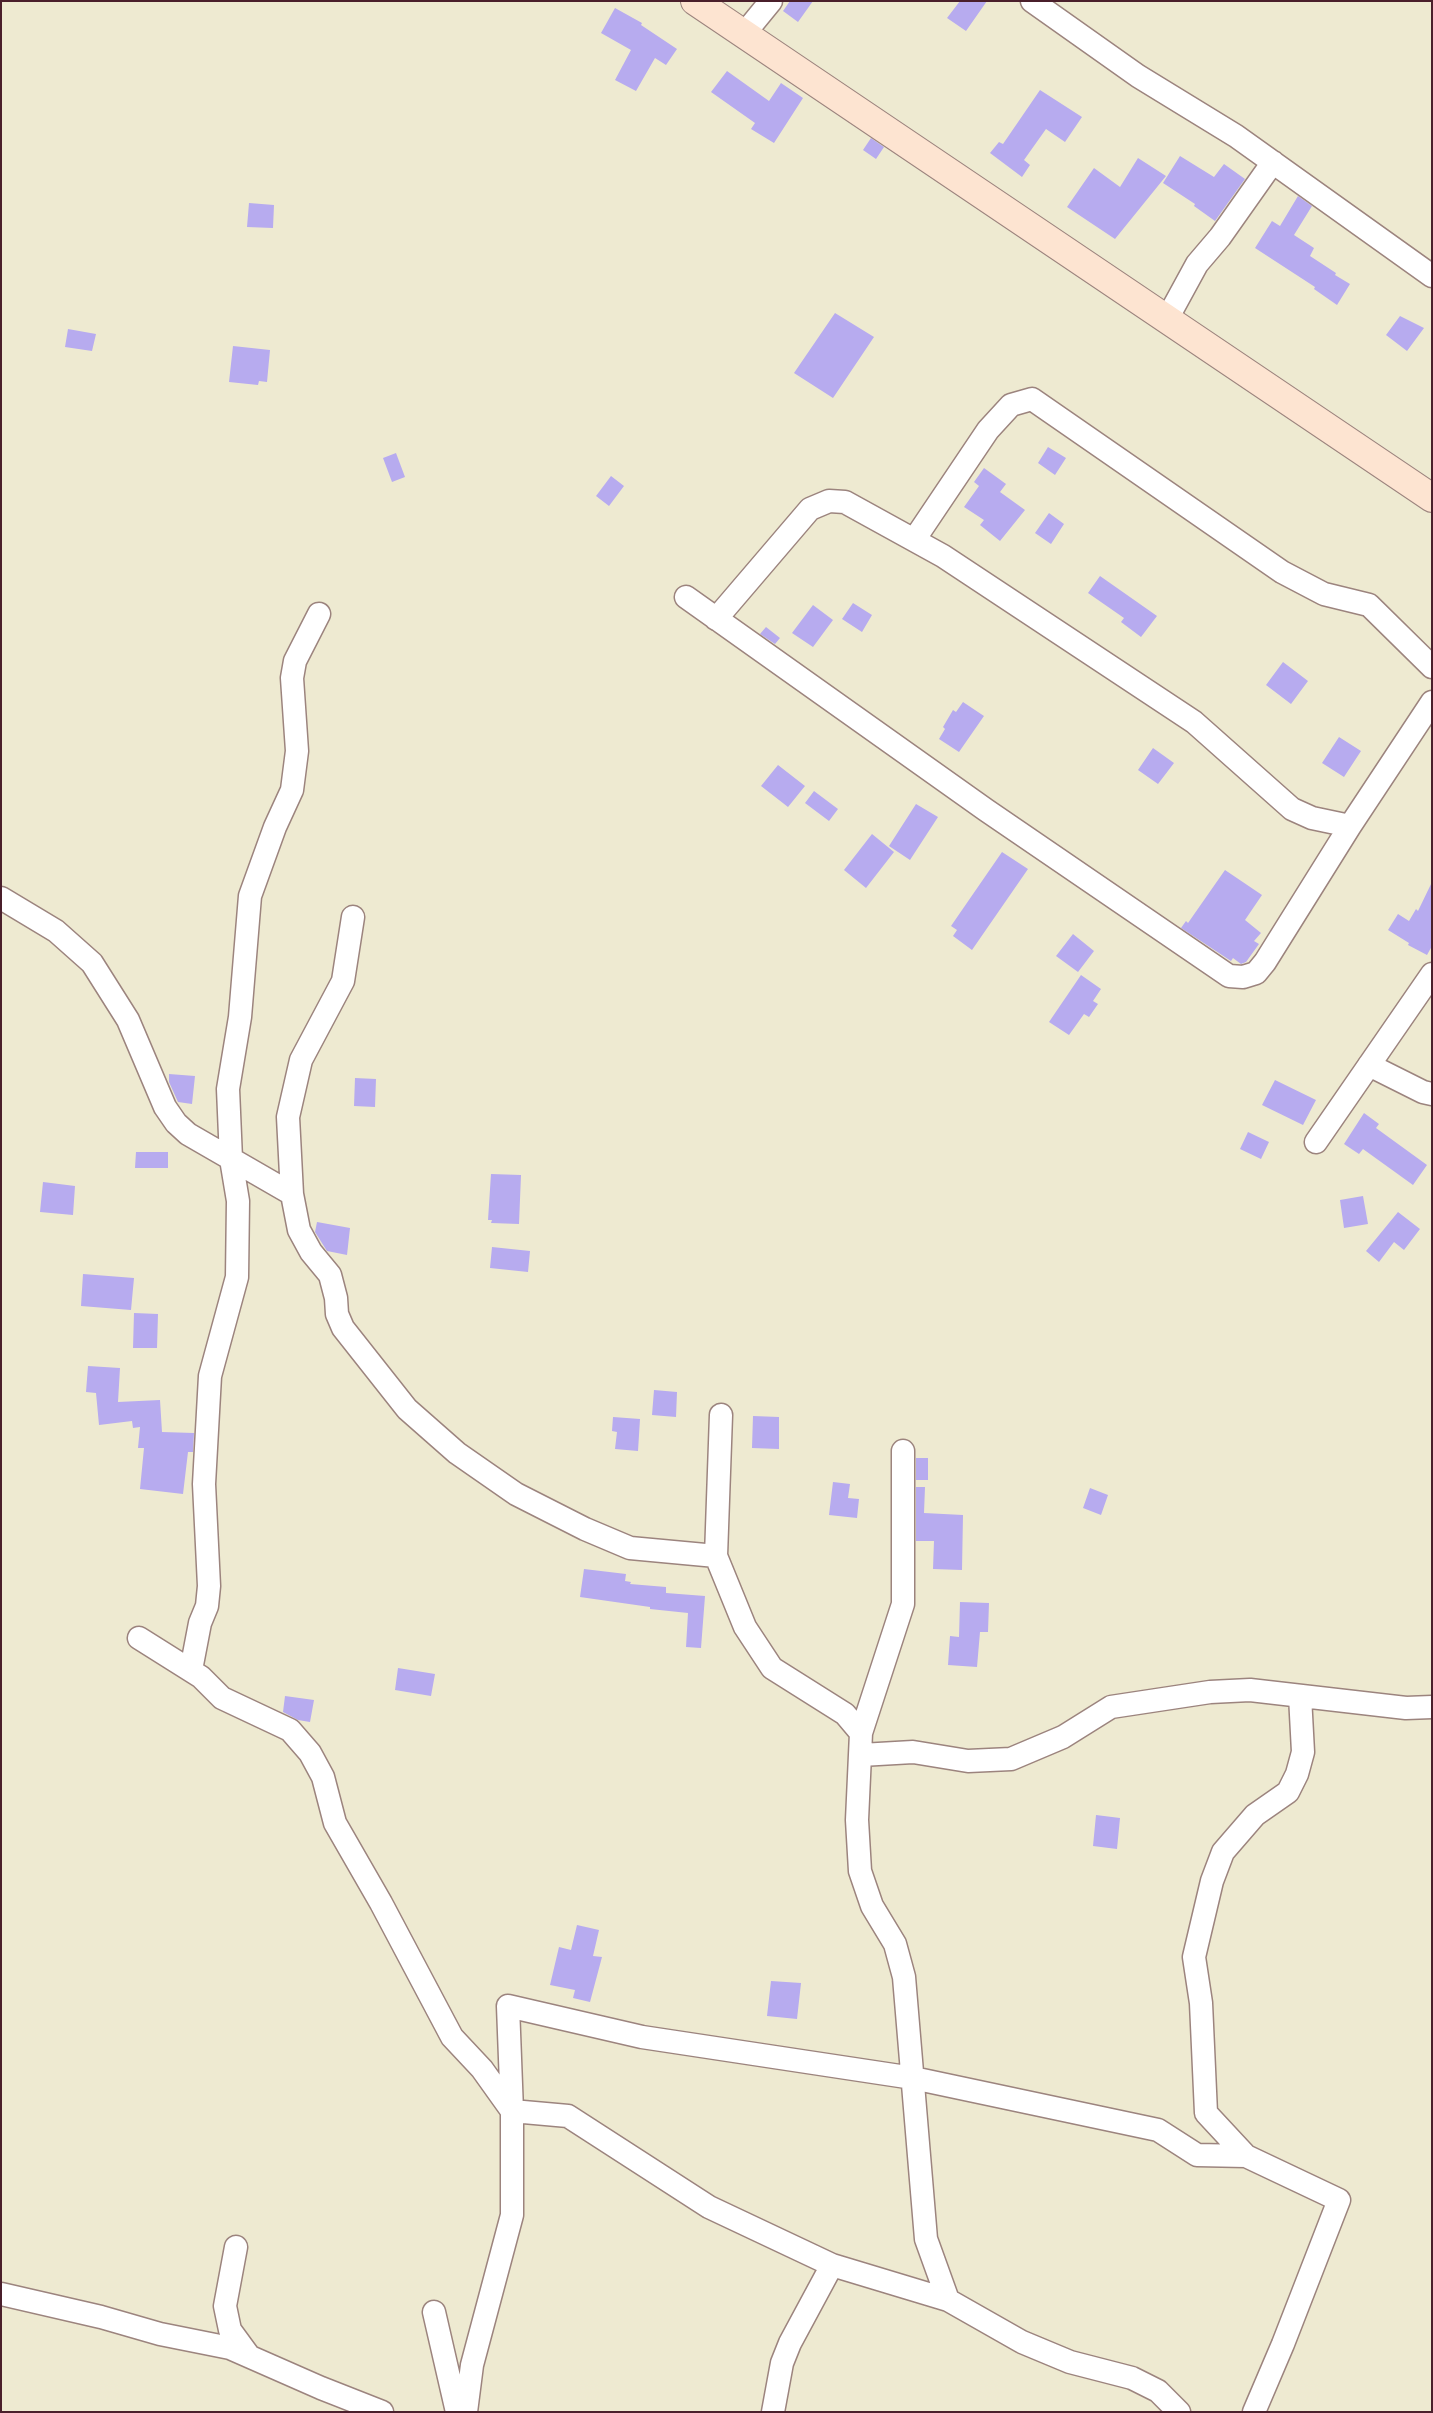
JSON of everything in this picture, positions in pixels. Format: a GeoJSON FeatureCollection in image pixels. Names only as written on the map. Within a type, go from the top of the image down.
{"type":"FeatureCollection","features":[{"type":"Feature","properties":{"kind":"street"},"geometry":{"type":"LineString","coordinates":[[695,1],[1432,498]]}},
{"type":"Feature","properties":{"kind":"street"},"geometry":{"type":"LineString","coordinates":[[744,34],[771,1]]}},
{"type":"Feature","properties":{"kind":"street"},"geometry":{"type":"LineString","coordinates":[[1032,1],[1138,76],[1236,136],[1432,276]]}},
{"type":"Feature","properties":{"kind":"street"},"geometry":{"type":"LineString","coordinates":[[1167,319],[1197,264],[1220,237],[1273,162]]}},
{"type":"Feature","properties":{"kind":"street"},"geometry":{"type":"LineString","coordinates":[[914,540],[988,430],[1011,404],[1032,398],[1282,572],[1324,594],[1369,605],[1432,668]]}},
{"type":"Feature","properties":{"kind":"street"},"geometry":{"type":"LineString","coordinates":[[716,619],[810,509],[829,502],[845,502],[943,556],[1194,722],[1292,809],[1312,818],[1350,826]]}},
{"type":"Feature","properties":{"kind":"street"},"geometry":{"type":"LineString","coordinates":[[686,597],[986,810],[1229,976],[1243,976],[1256,973],[1265,962],[1350,826],[1432,702]]}},
{"type":"Feature","properties":{"kind":"street"},"geometry":{"type":"LineString","coordinates":[[190,1670],[200,1623],[207,1606],[209,1586],[204,1484],[210,1376],[237,1277],[238,1201],[231,1159],[228,1089],[240,1017],[250,896],[275,827],[292,790],[296,751],[292,678],[300,649],[319,614]]}},
{"type":"Feature","properties":{"kind":"street"},"geometry":{"type":"LineString","coordinates":[[1,898],[56,931],[92,963],[128,1020],[165,1107],[176,1123],[188,1134],[292,1194]]}},
{"type":"Feature","properties":{"kind":"street"},"geometry":{"type":"LineString","coordinates":[[353,917],[343,981],[301,1060],[288,1116],[292,1194],[299,1230],[311,1252],[330,1275],[336,1298],[337,1314],[343,1328],[407,1409],[457,1453],[516,1494],[585,1529],[630,1548],[716,1556]]}},
{"type":"Feature","properties":{"kind":"street"},"geometry":{"type":"LineString","coordinates":[[1316,1142],[1432,974]]}},
{"type":"Feature","properties":{"kind":"street"},"geometry":{"type":"LineString","coordinates":[[1369,1065],[1423,1092],[1432,1094]]}},
{"type":"Feature","properties":{"kind":"street"},"geometry":{"type":"LineString","coordinates":[[720,1415],[716,1556],[745,1628],[772,1668],[845,1714],[862,1733]]}},
{"type":"Feature","properties":{"kind":"street"},"geometry":{"type":"LineString","coordinates":[[903,1451],[903,1604],[862,1733],[857,1820],[860,1871],[872,1906],[895,1944],[904,1977],[926,2239],[948,2300]]}},
{"type":"Feature","properties":{"kind":"street"},"geometry":{"type":"LineString","coordinates":[[139,1638],[201,1677],[222,1698],[290,1730],[310,1752],[323,1777],[335,1823],[382,1903],[452,2037],[482,2069],[512,2111],[568,2116],[709,2207],[832,2265],[948,2300],[1022,2342],[1070,2362],[1132,2378],[1158,2391],[1179,2412]]}},
{"type":"Feature","properties":{"kind":"street"},"geometry":{"type":"LineString","coordinates":[[860,1755],[913,1752],[968,1761],[1011,1759],[1063,1737],[1111,1707],[1210,1692],[1250,1690],[1406,1708],[1432,1707]]}},
{"type":"Feature","properties":{"kind":"street"},"geometry":{"type":"LineString","coordinates":[[1254,2412],[1283,2344],[1339,2200],[1246,2156],[1206,2113],[1201,2003],[1194,1957],[1212,1880],[1223,1852],[1255,1815],[1288,1792],[1296,1774],[1303,1752],[1300,1696]]}},
{"type":"Feature","properties":{"kind":"street"},"geometry":{"type":"LineString","coordinates":[[466,2412],[472,2365],[512,2215],[512,2111],[508,2006],[642,2037],[913,2078],[1158,2130],[1197,2155],[1246,2156]]}},
{"type":"Feature","properties":{"kind":"street"},"geometry":{"type":"LineString","coordinates":[[236,2247],[225,2306],[230,2330],[251,2359]]}},
{"type":"Feature","properties":{"kind":"street"},"geometry":{"type":"LineString","coordinates":[[773,2412],[785,2356],[832,2265]]}},
{"type":"Feature","properties":{"kind":"street"},"geometry":{"type":"LineString","coordinates":[[1,2294],[101,2317],[160,2334],[230,2348],[251,2359],[382,2412]]}},
{"type":"Feature","properties":{"kind":"street"},"geometry":{"type":"LineString","coordinates":[[434,2312],[456,2412]]}},
{"type":"Feature","properties":{"kind":"building"},"geometry":{"type":"Polygon","coordinates":[[[790,1],[813,1],[798,22],[783,11],[790,1]]]}},
{"type":"Feature","properties":{"kind":"building"},"geometry":{"type":"Polygon","coordinates":[[[960,1],[987,1],[966,31],[947,18],[960,1]]]}},
{"type":"Feature","properties":{"kind":"building"},"geometry":{"type":"Polygon","coordinates":[[[615,8],[642,23],[641,25],[677,49],[666,65],[655,58],[636,91],[615,80],[631,50],[601,33],[615,8]]]}},
{"type":"Feature","properties":{"kind":"building"},"geometry":{"type":"Polygon","coordinates":[[[727,71],[769,101],[781,83],[803,98],[774,143],[751,129],[755,123],[711,92],[727,71]]]}},
{"type":"Feature","properties":{"kind":"building"},"geometry":{"type":"Polygon","coordinates":[[[1040,90],[1082,117],[1065,142],[1046,129],[1024,160],[1030,165],[1022,177],[990,153],[999,142],[1003,144],[1040,90]]]}},
{"type":"Feature","properties":{"kind":"building"},"geometry":{"type":"Polygon","coordinates":[[[871,138],[884,147],[876,159],[863,150],[871,138]]]}},
{"type":"Feature","properties":{"kind":"building"},"geometry":{"type":"Polygon","coordinates":[[[1180,156],[1214,177],[1224,164],[1245,179],[1215,221],[1194,206],[1195,204],[1163,183],[1180,156]]]}},
{"type":"Feature","properties":{"kind":"building"},"geometry":{"type":"Polygon","coordinates":[[[1138,158],[1166,176],[1115,239],[1067,207],[1094,168],[1120,187],[1138,158]]]}},
{"type":"Feature","properties":{"kind":"building"},"geometry":{"type":"Polygon","coordinates":[[[1298,196],[1312,206],[1294,235],[1314,248],[1310,256],[1350,284],[1337,305],[1314,289],[1315,287],[1255,248],[1272,221],[1280,226],[1298,196]]]}},
{"type":"Feature","properties":{"kind":"building"},"geometry":{"type":"Polygon","coordinates":[[[249,203],[274,205],[273,228],[247,227],[249,203]]]}},
{"type":"Feature","properties":{"kind":"building"},"geometry":{"type":"Polygon","coordinates":[[[835,313],[874,337],[833,398],[794,373],[835,313]]]}},
{"type":"Feature","properties":{"kind":"building"},"geometry":{"type":"Polygon","coordinates":[[[1400,316],[1424,328],[1407,351],[1386,335],[1400,316]]]}},
{"type":"Feature","properties":{"kind":"building"},"geometry":{"type":"Polygon","coordinates":[[[68,329],[96,334],[92,351],[65,347],[68,329]]]}},
{"type":"Feature","properties":{"kind":"building"},"geometry":{"type":"Polygon","coordinates":[[[233,346],[270,350],[267,382],[259,381],[258,385],[229,382],[233,346]]]}},
{"type":"Feature","properties":{"kind":"building"},"geometry":{"type":"Polygon","coordinates":[[[1048,447],[1066,458],[1055,475],[1038,463],[1048,447]]]}},
{"type":"Feature","properties":{"kind":"building"},"geometry":{"type":"Polygon","coordinates":[[[396,453],[405,477],[392,482],[383,458],[396,453]]]}},
{"type":"Feature","properties":{"kind":"building"},"geometry":{"type":"Polygon","coordinates":[[[984,468],[1006,484],[1000,492],[1025,510],[1000,541],[980,525],[984,520],[964,507],[979,486],[974,482],[984,468]]]}},
{"type":"Feature","properties":{"kind":"building"},"geometry":{"type":"Polygon","coordinates":[[[611,476],[624,486],[609,506],[596,496],[611,476]]]}},
{"type":"Feature","properties":{"kind":"building"},"geometry":{"type":"Polygon","coordinates":[[[1049,513],[1064,524],[1051,544],[1035,533],[1049,513]]]}},
{"type":"Feature","properties":{"kind":"building"},"geometry":{"type":"Polygon","coordinates":[[[1100,576],[1157,616],[1141,637],[1121,622],[1124,618],[1088,593],[1100,576]]]}},
{"type":"Feature","properties":{"kind":"building"},"geometry":{"type":"Polygon","coordinates":[[[853,603],[872,615],[862,632],[842,619],[853,603]]]}},
{"type":"Feature","properties":{"kind":"building"},"geometry":{"type":"Polygon","coordinates":[[[813,605],[833,620],[813,647],[792,633],[813,605]]]}},
{"type":"Feature","properties":{"kind":"building"},"geometry":{"type":"Polygon","coordinates":[[[766,627],[780,638],[775,644],[760,634],[766,627]]]}},
{"type":"Feature","properties":{"kind":"building"},"geometry":{"type":"Polygon","coordinates":[[[1283,662],[1308,681],[1291,704],[1266,685],[1283,662]]]}},
{"type":"Feature","properties":{"kind":"building"},"geometry":{"type":"Polygon","coordinates":[[[963,702],[984,716],[959,752],[939,739],[945,729],[943,727],[953,710],[956,712],[963,702]]]}},
{"type":"Feature","properties":{"kind":"building"},"geometry":{"type":"Polygon","coordinates":[[[1339,737],[1361,751],[1344,777],[1322,763],[1339,737]]]}},
{"type":"Feature","properties":{"kind":"building"},"geometry":{"type":"Polygon","coordinates":[[[1153,748],[1174,763],[1158,784],[1138,770],[1153,748]]]}},
{"type":"Feature","properties":{"kind":"building"},"geometry":{"type":"Polygon","coordinates":[[[778,765],[805,786],[788,807],[761,786],[778,765]]]}},
{"type":"Feature","properties":{"kind":"building"},"geometry":{"type":"Polygon","coordinates":[[[814,791],[838,809],[829,821],[805,803],[814,791]]]}},
{"type":"Feature","properties":{"kind":"building"},"geometry":{"type":"Polygon","coordinates":[[[916,804],[938,817],[910,860],[889,846],[916,804]]]}},
{"type":"Feature","properties":{"kind":"building"},"geometry":{"type":"Polygon","coordinates":[[[872,834],[894,852],[866,888],[844,870],[872,834]]]}},
{"type":"Feature","properties":{"kind":"building"},"geometry":{"type":"Polygon","coordinates":[[[1002,852],[1028,869],[972,950],[953,936],[957,930],[951,926],[1002,852]]]}},
{"type":"Feature","properties":{"kind":"building"},"geometry":{"type":"Polygon","coordinates":[[[1225,870],[1262,895],[1245,920],[1261,933],[1254,941],[1259,944],[1246,962],[1241,964],[1233,958],[1231,961],[1181,928],[1186,921],[1188,923],[1225,870]]]}},
{"type":"Feature","properties":{"kind":"building"},"geometry":{"type":"Polygon","coordinates":[[[1432,882],[1432,946],[1427,955],[1408,945],[1409,943],[1388,930],[1398,914],[1409,921],[1416,909],[1418,911],[1432,882]]]}},
{"type":"Feature","properties":{"kind":"building"},"geometry":{"type":"Polygon","coordinates":[[[1073,934],[1094,951],[1078,972],[1056,956],[1073,934]]]}},
{"type":"Feature","properties":{"kind":"building"},"geometry":{"type":"Polygon","coordinates":[[[1081,975],[1101,989],[1093,1001],[1098,1004],[1089,1017],[1084,1014],[1069,1035],[1049,1022],[1081,975]]]}},
{"type":"Feature","properties":{"kind":"building"},"geometry":{"type":"Polygon","coordinates":[[[169,1074],[195,1076],[192,1104],[178,1102],[169,1082],[169,1074]]]}},
{"type":"Feature","properties":{"kind":"building"},"geometry":{"type":"Polygon","coordinates":[[[355,1078],[376,1079],[375,1107],[354,1106],[355,1078]]]}},
{"type":"Feature","properties":{"kind":"building"},"geometry":{"type":"Polygon","coordinates":[[[1275,1080],[1316,1100],[1303,1125],[1262,1105],[1275,1080]]]}},
{"type":"Feature","properties":{"kind":"building"},"geometry":{"type":"Polygon","coordinates":[[[1364,1113],[1379,1124],[1376,1128],[1427,1165],[1413,1185],[1363,1149],[1359,1154],[1344,1144],[1364,1113]]]}},
{"type":"Feature","properties":{"kind":"building"},"geometry":{"type":"Polygon","coordinates":[[[1248,1132],[1269,1142],[1261,1159],[1240,1149],[1248,1132]]]}},
{"type":"Feature","properties":{"kind":"building"},"geometry":{"type":"Polygon","coordinates":[[[136,1152],[168,1152],[168,1168],[135,1168],[136,1152]]]}},
{"type":"Feature","properties":{"kind":"building"},"geometry":{"type":"Polygon","coordinates":[[[491,1174],[521,1175],[519,1224],[491,1223],[492,1220],[488,1220],[491,1174]]]}},
{"type":"Feature","properties":{"kind":"building"},"geometry":{"type":"Polygon","coordinates":[[[43,1182],[75,1186],[73,1215],[40,1212],[43,1182]]]}},
{"type":"Feature","properties":{"kind":"building"},"geometry":{"type":"Polygon","coordinates":[[[1363,1196],[1368,1224],[1344,1228],[1340,1200],[1363,1196]]]}},
{"type":"Feature","properties":{"kind":"building"},"geometry":{"type":"Polygon","coordinates":[[[1398,1212],[1420,1229],[1404,1250],[1394,1242],[1379,1262],[1366,1251],[1398,1212]]]}},
{"type":"Feature","properties":{"kind":"building"},"geometry":{"type":"Polygon","coordinates":[[[317,1222],[350,1228],[347,1255],[327,1251],[315,1232],[317,1222]]]}},
{"type":"Feature","properties":{"kind":"building"},"geometry":{"type":"Polygon","coordinates":[[[492,1247],[530,1251],[528,1272],[490,1268],[492,1247]]]}},
{"type":"Feature","properties":{"kind":"building"},"geometry":{"type":"Polygon","coordinates":[[[83,1274],[134,1278],[131,1310],[81,1306],[83,1274]]]}},
{"type":"Feature","properties":{"kind":"building"},"geometry":{"type":"Polygon","coordinates":[[[134,1313],[158,1314],[157,1348],[133,1348],[134,1313]]]}},
{"type":"Feature","properties":{"kind":"building"},"geometry":{"type":"Polygon","coordinates":[[[88,1366],[120,1368],[118,1402],[160,1400],[162,1432],[194,1433],[193,1452],[188,1452],[183,1494],[140,1489],[144,1448],[138,1448],[140,1427],[133,1428],[132,1421],[99,1425],[96,1393],[86,1392],[88,1366]]]}},
{"type":"Feature","properties":{"kind":"building"},"geometry":{"type":"Polygon","coordinates":[[[654,1390],[677,1392],[676,1417],[652,1415],[654,1390]]]}},
{"type":"Feature","properties":{"kind":"building"},"geometry":{"type":"Polygon","coordinates":[[[753,1416],[779,1417],[779,1449],[752,1448],[753,1416]]]}},
{"type":"Feature","properties":{"kind":"building"},"geometry":{"type":"Polygon","coordinates":[[[613,1417],[640,1419],[638,1451],[615,1449],[617,1432],[612,1431],[613,1417]]]}},
{"type":"Feature","properties":{"kind":"building"},"geometry":{"type":"Polygon","coordinates":[[[916,1458],[928,1458],[928,1480],[916,1480],[916,1458]]]}},
{"type":"Feature","properties":{"kind":"building"},"geometry":{"type":"Polygon","coordinates":[[[833,1482],[850,1484],[848,1498],[859,1499],[857,1518],[829,1515],[833,1482]]]}},
{"type":"Feature","properties":{"kind":"building"},"geometry":{"type":"Polygon","coordinates":[[[916,1487],[925,1487],[924,1513],[963,1515],[962,1570],[933,1569],[934,1541],[916,1541],[916,1487]]]}},
{"type":"Feature","properties":{"kind":"building"},"geometry":{"type":"Polygon","coordinates":[[[1090,1488],[1108,1495],[1101,1515],[1083,1508],[1090,1488]]]}},
{"type":"Feature","properties":{"kind":"building"},"geometry":{"type":"Polygon","coordinates":[[[584,1569],[626,1574],[625,1581],[631,1582],[630,1584],[666,1587],[666,1593],[705,1596],[701,1648],[686,1647],[688,1613],[650,1609],[650,1607],[580,1597],[584,1569]]]}},
{"type":"Feature","properties":{"kind":"building"},"geometry":{"type":"Polygon","coordinates":[[[960,1602],[989,1603],[988,1632],[980,1632],[977,1667],[948,1665],[950,1636],[959,1637],[960,1602]]]}},
{"type":"Feature","properties":{"kind":"building"},"geometry":{"type":"Polygon","coordinates":[[[398,1668],[435,1674],[431,1696],[395,1690],[398,1668]]]}},
{"type":"Feature","properties":{"kind":"building"},"geometry":{"type":"Polygon","coordinates":[[[285,1696],[314,1700],[310,1722],[298,1720],[283,1712],[285,1696]]]}},
{"type":"Feature","properties":{"kind":"building"},"geometry":{"type":"Polygon","coordinates":[[[1096,1815],[1120,1818],[1117,1849],[1093,1846],[1096,1815]]]}},
{"type":"Feature","properties":{"kind":"building"},"geometry":{"type":"Polygon","coordinates":[[[577,1925],[599,1930],[593,1956],[602,1957],[590,2002],[573,1998],[575,1990],[550,1985],[559,1947],[571,1950],[577,1925]]]}},
{"type":"Feature","properties":{"kind":"building"},"geometry":{"type":"Polygon","coordinates":[[[771,1981],[801,1983],[797,2019],[767,2016],[771,1981]]]}}]}
